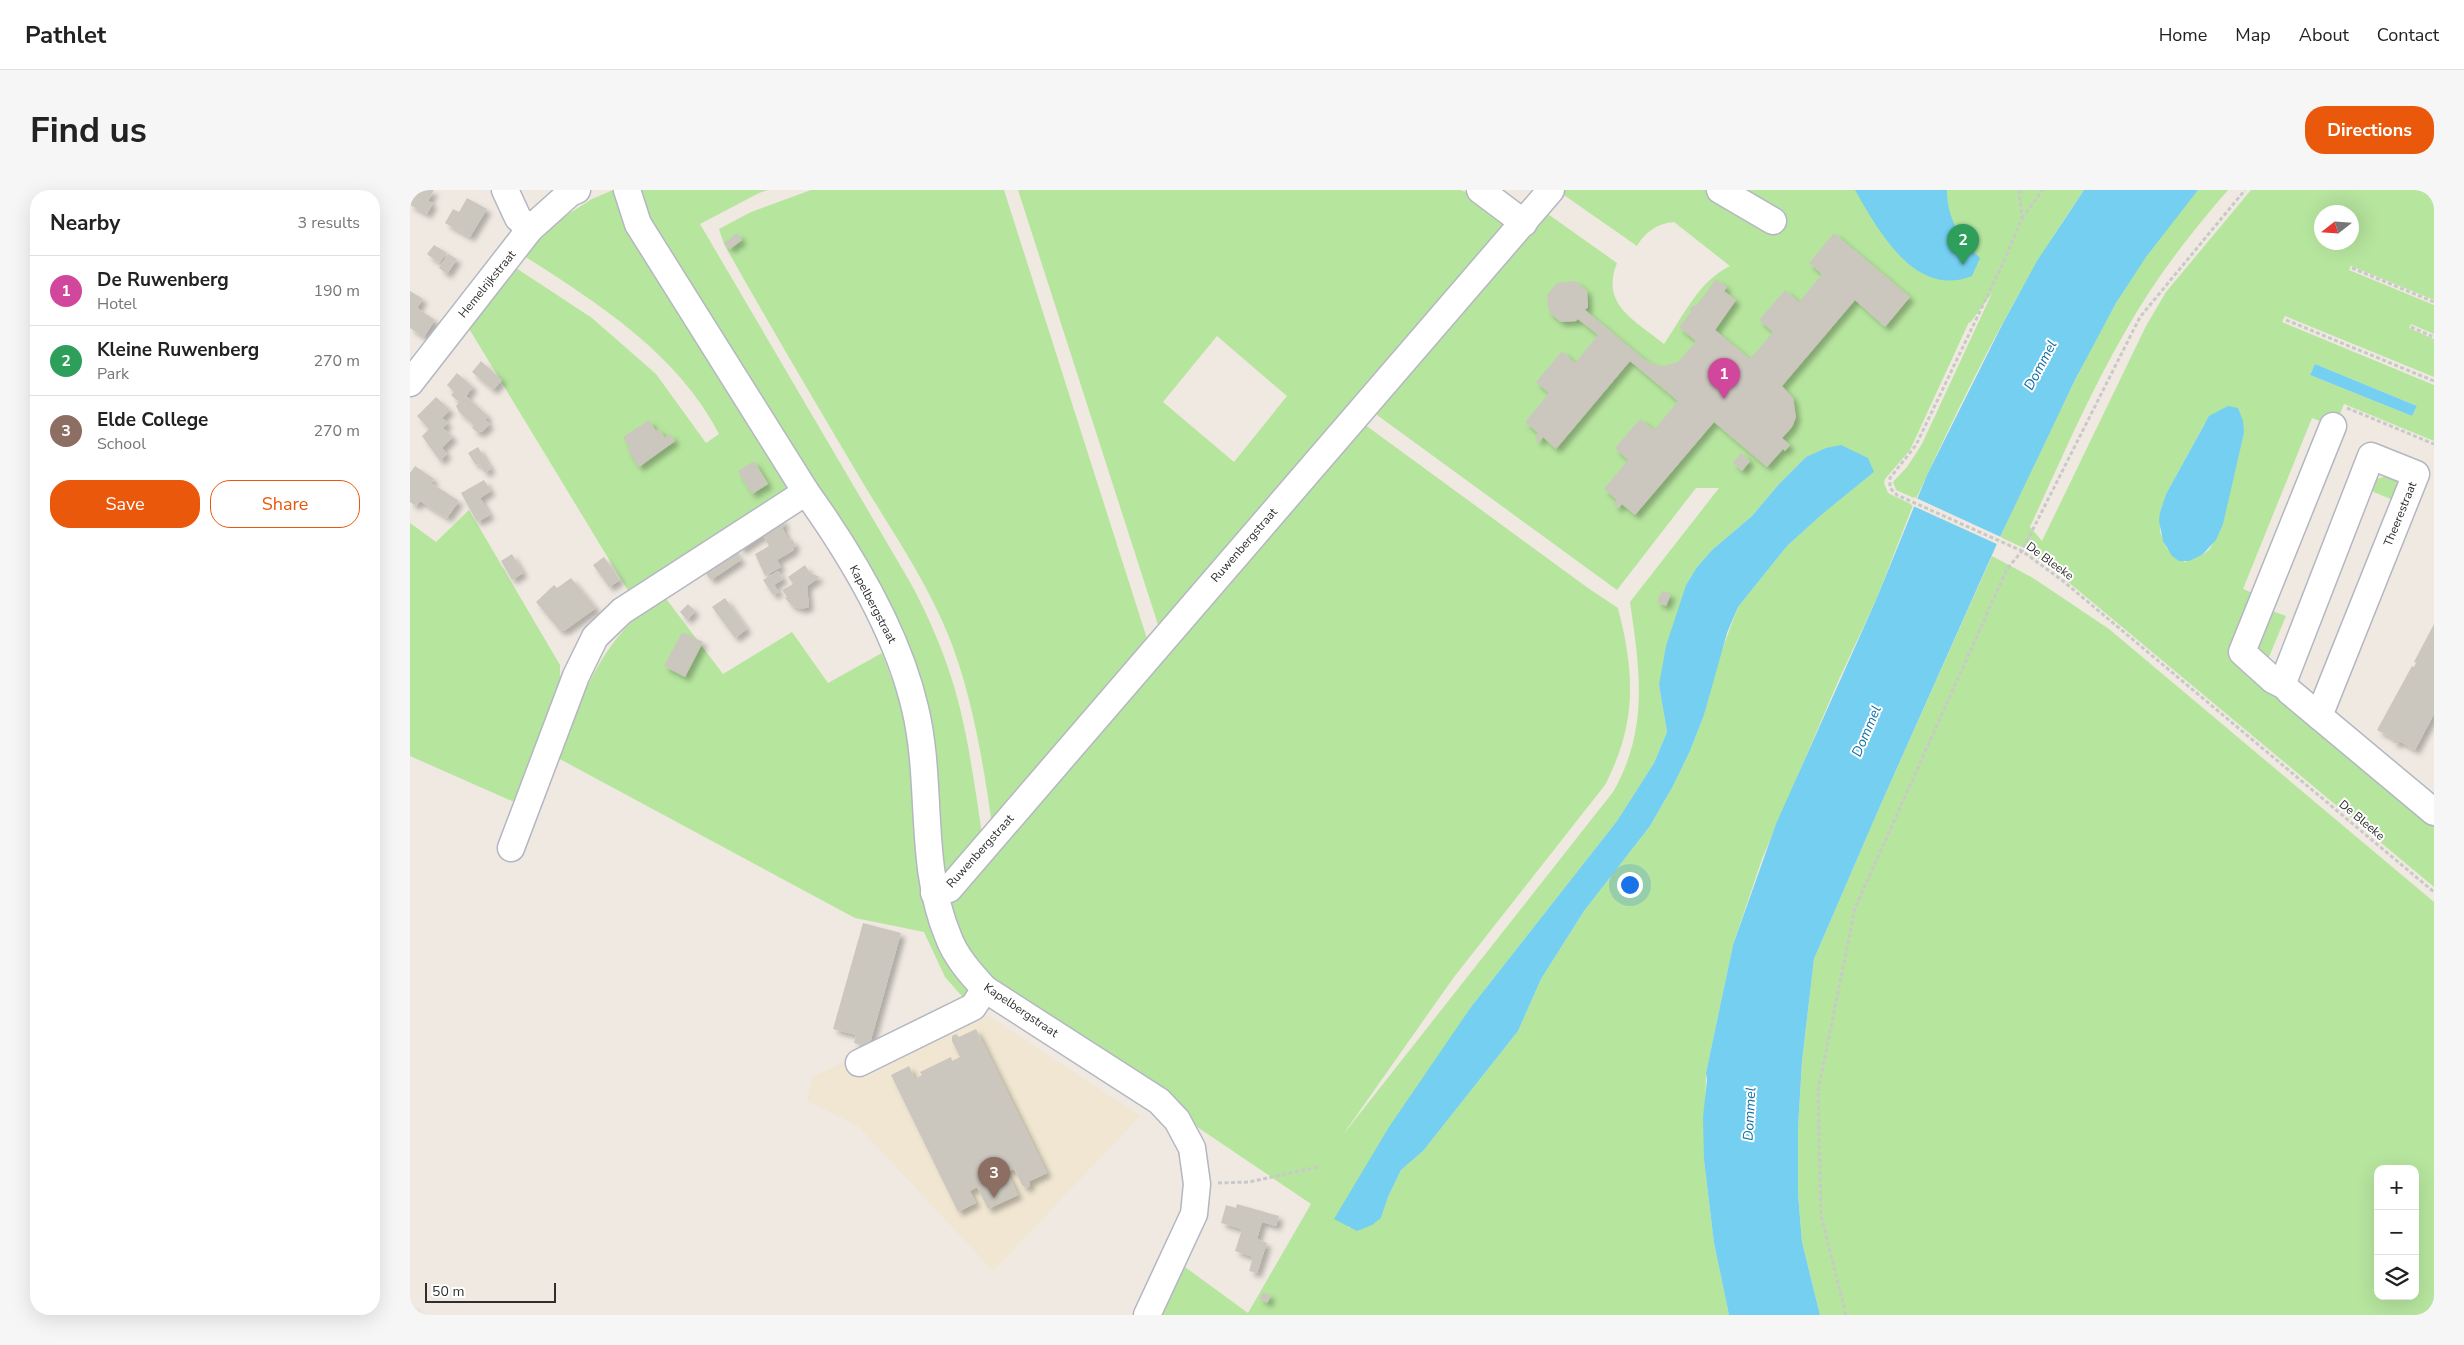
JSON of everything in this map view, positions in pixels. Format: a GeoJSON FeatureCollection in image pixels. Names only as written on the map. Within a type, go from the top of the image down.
{"type":"FeatureCollection","features":[{"type":"Feature","properties":{"kind":"street"},"geometry":{"type":"LineString","coordinates":[[505,190],[518,218],[530,229]]}},
{"type":"Feature","properties":{"kind":"street","name":"Kapelbergstraat"},"geometry":{"type":"LineString","coordinates":[[627,190],[638,224],[806,492],[831,526],[894,640],[916,708],[924,770],[934,893],[948,938],[970,973],[985,989],[1159,1101],[1178,1120],[1192,1148],[1197,1184],[1194,1214],[1147,1315]]}},
{"type":"Feature","properties":{"kind":"street"},"geometry":{"type":"LineString","coordinates":[[1480,190],[1524,223]]}},
{"type":"Feature","properties":{"kind":"street","name":"Ruwenbergstraat"},"geometry":{"type":"LineString","coordinates":[[934,893],[949,889],[1551,190]]}},
{"type":"Feature","properties":{"kind":"street"},"geometry":{"type":"LineString","coordinates":[[1720,190],[1773,221]]}},
{"type":"Feature","properties":{"kind":"street","name":"Hemelrijkstraat"},"geometry":{"type":"LineString","coordinates":[[410,383],[530,229],[568,191]]}},
{"type":"Feature","properties":{"kind":"street"},"geometry":{"type":"LineString","coordinates":[[2333,426],[2242,652],[2273,680],[2284,686],[2434,812]]}},
{"type":"Feature","properties":{"kind":"street","name":"Theerestraat"},"geometry":{"type":"LineString","coordinates":[[2284,686],[2286,675],[2371,456],[2416,474],[2319,716]]}},
{"type":"Feature","properties":{"kind":"street"},"geometry":{"type":"LineString","coordinates":[[511,848],[576,676],[595,637],[622,611],[806,492]]}},
{"type":"Feature","properties":{"kind":"street"},"geometry":{"type":"LineString","coordinates":[[859,1063],[974,1007],[985,989]]}},
{"type":"Feature","properties":{"kind":"path","name":"De Bleeke"},"geometry":{"type":"LineString","coordinates":[[2019,190],[2022,218],[2004,261],[1912,454],[1890,478],[1890,488],[1897,495],[2022,551],[2063,581],[2434,892]]}},
{"type":"Feature","properties":{"kind":"path"},"geometry":{"type":"LineString","coordinates":[[2022,218],[2043,190]]}},
{"type":"Feature","properties":{"kind":"path"},"geometry":{"type":"LineString","coordinates":[[1846,1315],[1820,1215],[1818,1091],[1855,908],[2007,569],[2022,551],[2140,317],[2245,190]]}},
{"type":"Feature","properties":{"kind":"path"},"geometry":{"type":"LineString","coordinates":[[2352,268],[2434,302]]}},
{"type":"Feature","properties":{"kind":"path"},"geometry":{"type":"LineString","coordinates":[[2286,320],[2434,381]]}},
{"type":"Feature","properties":{"kind":"path"},"geometry":{"type":"LineString","coordinates":[[2411,327],[2434,337]]}},
{"type":"Feature","properties":{"kind":"path"},"geometry":{"type":"LineString","coordinates":[[2333,426],[2340,422],[2345,408],[2434,444]]}},
{"type":"Feature","properties":{"kind":"path"},"geometry":{"type":"LineString","coordinates":[[1197,1184],[1249,1182],[1318,1167]]}},
{"type":"Feature","properties":{"kind":"shaded area"},"geometry":{"type":"Polygon","coordinates":[[[967,1002],[1140,1116],[993,1271],[858,1126],[807,1101],[813,1077],[967,1002]]]}},
{"type":"Feature","properties":{"kind":"green space"},"geometry":{"type":"Polygon","coordinates":[[[616,190],[797,495],[633,599],[468,327],[513,266],[592,318],[656,374],[706,443],[719,434],[702,405],[682,379],[659,355],[634,333],[580,292],[524,256],[559,220],[592,199],[616,190]]]}},
{"type":"Feature","properties":{"kind":"green space"},"geometry":{"type":"Polygon","coordinates":[[[637,190],[768,190],[700,224],[910,582],[935,634],[949,670],[967,740],[983,840],[938,889],[913,678],[642,216],[637,190]]]}},
{"type":"Feature","properties":{"kind":"green space"},"geometry":{"type":"Polygon","coordinates":[[[811,190],[1004,190],[1149,645],[993,831],[981,755],[964,680],[938,612],[908,556],[758,304],[724,244],[719,229],[751,212],[811,190]]]}},
{"type":"Feature","properties":{"kind":"green space"},"geometry":{"type":"Polygon","coordinates":[[[1018,190],[1461,190],[1480,199],[1505,223],[1505,231],[1161,634],[1018,190]],[[1217,336],[1163,402],[1234,462],[1287,396],[1217,336]]]}},
{"type":"Feature","properties":{"kind":"green space"},"geometry":{"type":"Polygon","coordinates":[[[1564,190],[2084,190],[2014,302],[1973,380],[1916,499],[1896,490],[1893,482],[1907,467],[1922,444],[1992,293],[1969,322],[1910,450],[1885,479],[1884,483],[1888,493],[1913,505],[1876,600],[1840,677],[1762,859],[1733,945],[1706,1073],[1704,1160],[1714,1243],[1729,1315],[1161,1315],[1185,1267],[1248,1313],[1311,1204],[1184,1118],[977,972],[939,895],[1366,426],[1368,427],[1618,608],[1628,655],[1630,698],[1623,740],[1605,785],[1454,977],[1342,1136],[1613,792],[1624,769],[1637,722],[1639,676],[1630,602],[1719,488],[1696,488],[1617,590],[1377,415],[1545,212],[1617,263],[1613,278],[1613,290],[1617,301],[1632,319],[1664,344],[1700,290],[1730,266],[1674,222],[1652,229],[1637,246],[1561,193],[1564,190]],[[1806,457],[1779,484],[1752,516],[1712,550],[1697,567],[1686,585],[1659,685],[1667,732],[1654,763],[1617,821],[1471,1007],[1457,1029],[1348,1228],[1381,1218],[1388,1197],[1401,1170],[1423,1151],[1518,1031],[1541,979],[1584,911],[1650,826],[1690,751],[1704,715],[1719,658],[1738,607],[1787,546],[1820,515],[1874,472],[1806,457]]]}},
{"type":"Feature","properties":{"kind":"green space"},"geometry":{"type":"Polygon","coordinates":[[[2198,190],[2228,190],[2173,258],[2136,313],[2112,356],[2087,404],[2030,527],[2042,541],[2146,326],[2166,292],[2251,190],[2434,190],[2434,300],[2351,266],[2349,270],[2434,305],[2434,334],[2411,324],[2409,328],[2434,339],[2434,377],[2285,316],[2282,322],[2434,385],[2434,441],[2344,404],[2337,421],[2325,423],[2312,418],[2243,589],[2255,594],[2234,654],[2434,822],[2434,887],[2061,576],[2026,549],[2000,537],[2070,391],[2115,305],[2143,260],[2198,190]],[[2315,364],[2310,375],[2412,416],[2417,406],[2315,364]],[[2228,406],[2205,423],[2166,494],[2160,512],[2160,532],[2167,549],[2185,562],[2209,550],[2220,531],[2244,433],[2228,406]]]}},
{"type":"Feature","properties":{"kind":"green space"},"geometry":{"type":"Polygon","coordinates":[[[2385,476],[2394,479],[2399,485],[2398,502],[2369,490],[2375,480],[2385,476]]]}},
{"type":"Feature","properties":{"kind":"green space"},"geometry":{"type":"Polygon","coordinates":[[[469,510],[560,665],[560,679],[551,702],[562,704],[521,805],[410,756],[410,523],[436,542],[469,510]]]}},
{"type":"Feature","properties":{"kind":"green space"},"geometry":{"type":"Polygon","coordinates":[[[1992,556],[2033,578],[2109,629],[2434,902],[2434,1315],[1820,1315],[1802,1242],[1798,1194],[1798,1128],[1802,1061],[1814,959],[1992,556]]]}},
{"type":"Feature","properties":{"kind":"green space"},"geometry":{"type":"Polygon","coordinates":[[[664,596],[723,674],[792,632],[828,683],[882,653],[900,702],[920,778],[926,870],[975,984],[967,1002],[945,977],[924,932],[855,918],[556,757],[586,689],[610,647],[643,612],[664,596]]]}},
{"type":"Feature","properties":{"kind":"green space"},"geometry":{"type":"Polygon","coordinates":[[[2267,609],[2286,616],[2266,664],[2255,651],[2267,609]]]}},
{"type":"Feature","properties":{"kind":"water"},"geometry":{"type":"Polygon","coordinates":[[[1855,190],[1947,190],[1952,219],[1966,243],[1980,258],[1972,276],[1952,281],[1933,278],[1916,269],[1901,257],[1887,241],[1855,190]]]}},
{"type":"Feature","properties":{"kind":"water","name":"Dommel"},"geometry":{"type":"Polygon","coordinates":[[[2084,190],[2198,190],[2146,257],[2116,303],[2075,380],[2000,537],[1814,959],[1802,1061],[1798,1128],[1798,1194],[1802,1242],[1820,1315],[1729,1315],[1714,1243],[1704,1160],[1703,1117],[1706,1073],[1733,945],[1776,824],[1876,600],[1927,475],[2003,323],[2037,261],[2084,190]]]}},
{"type":"Feature","properties":{"kind":"water"},"geometry":{"type":"Polygon","coordinates":[[[2315,364],[2417,406],[2412,416],[2310,375],[2315,364]]]}},
{"type":"Feature","properties":{"kind":"water"},"geometry":{"type":"Polygon","coordinates":[[[2228,406],[2238,408],[2243,421],[2244,433],[2223,524],[2216,540],[2202,555],[2189,561],[2179,561],[2172,556],[2163,541],[2159,521],[2160,512],[2166,494],[2209,416],[2228,406]]]}},
{"type":"Feature","properties":{"kind":"water"},"geometry":{"type":"Polygon","coordinates":[[[1841,445],[1868,458],[1874,472],[1821,515],[1787,546],[1738,607],[1727,633],[1704,715],[1690,751],[1673,786],[1650,826],[1584,911],[1541,979],[1518,1031],[1423,1151],[1401,1170],[1388,1197],[1381,1218],[1372,1225],[1357,1231],[1334,1219],[1389,1127],[1471,1007],[1617,821],[1654,763],[1667,732],[1659,685],[1666,646],[1686,585],[1697,567],[1712,550],[1752,516],[1779,484],[1806,457],[1826,448],[1841,445]]]}},
{"type":"Feature","properties":{"kind":"pier"},"geometry":{"type":"Polygon","coordinates":[[[1914,497],[2003,538],[1999,545],[1911,505],[1914,497]]]}},
{"type":"Feature","properties":{"kind":"building"},"geometry":{"type":"Polygon","coordinates":[[[412,190],[434,190],[428,201],[433,203],[427,214],[410,205],[412,190]]]}},
{"type":"Feature","properties":{"kind":"building"},"geometry":{"type":"Polygon","coordinates":[[[467,198],[487,209],[470,237],[445,223],[453,209],[459,212],[467,198]]]}},
{"type":"Feature","properties":{"kind":"building"},"geometry":{"type":"Polygon","coordinates":[[[737,233],[742,240],[730,249],[724,243],[737,233]]]}},
{"type":"Feature","properties":{"kind":"building"},"geometry":{"type":"Polygon","coordinates":[[[1834,233],[1910,297],[1885,327],[1855,300],[1782,386],[1793,398],[1796,417],[1792,427],[1782,438],[1790,445],[1785,451],[1783,449],[1767,467],[1714,422],[1635,515],[1622,504],[1618,508],[1613,504],[1617,500],[1604,489],[1628,460],[1615,448],[1640,419],[1654,430],[1678,401],[1630,361],[1556,449],[1543,437],[1539,442],[1535,438],[1538,433],[1525,422],[1549,393],[1536,382],[1562,351],[1575,363],[1598,335],[1578,319],[1576,321],[1561,322],[1549,312],[1547,295],[1557,283],[1575,281],[1587,291],[1588,307],[1585,310],[1645,360],[1654,365],[1664,366],[1678,362],[1696,341],[1679,327],[1691,312],[1690,309],[1693,305],[1696,306],[1716,279],[1727,287],[1724,291],[1736,300],[1715,330],[1750,359],[1773,332],[1759,320],[1785,290],[1799,302],[1822,274],[1809,263],[1834,233]]]}},
{"type":"Feature","properties":{"kind":"building"},"geometry":{"type":"Polygon","coordinates":[[[434,245],[447,253],[439,263],[427,254],[434,245]]]}},
{"type":"Feature","properties":{"kind":"building"},"geometry":{"type":"Polygon","coordinates":[[[448,254],[457,259],[447,274],[439,268],[448,254]]]}},
{"type":"Feature","properties":{"kind":"building"},"geometry":{"type":"Polygon","coordinates":[[[410,291],[423,299],[417,308],[435,320],[424,337],[410,328],[410,291]]]}},
{"type":"Feature","properties":{"kind":"building"},"geometry":{"type":"Polygon","coordinates":[[[481,361],[502,380],[493,390],[472,372],[481,361]]]}},
{"type":"Feature","properties":{"kind":"building"},"geometry":{"type":"Polygon","coordinates":[[[457,373],[473,387],[466,396],[488,416],[485,420],[490,424],[482,432],[478,433],[472,428],[474,425],[459,412],[456,406],[459,402],[451,395],[454,392],[447,385],[457,373]]]}},
{"type":"Feature","properties":{"kind":"building"},"geometry":{"type":"Polygon","coordinates":[[[436,397],[450,410],[442,418],[448,423],[443,428],[453,437],[442,448],[447,454],[440,461],[422,436],[429,429],[417,416],[436,397]]]}},
{"type":"Feature","properties":{"kind":"building"},"geometry":{"type":"Polygon","coordinates":[[[649,420],[656,431],[659,429],[665,438],[670,434],[675,441],[639,467],[627,449],[630,447],[623,437],[649,420]]]}},
{"type":"Feature","properties":{"kind":"building"},"geometry":{"type":"Polygon","coordinates":[[[478,447],[491,469],[485,473],[479,464],[476,465],[468,453],[478,447]]]}},
{"type":"Feature","properties":{"kind":"building"},"geometry":{"type":"Polygon","coordinates":[[[1741,453],[1750,461],[1742,471],[1733,463],[1741,453]]]}},
{"type":"Feature","properties":{"kind":"building"},"geometry":{"type":"Polygon","coordinates":[[[754,461],[768,484],[752,494],[738,471],[754,461]]]}},
{"type":"Feature","properties":{"kind":"building"},"geometry":{"type":"Polygon","coordinates":[[[415,466],[434,479],[431,483],[459,501],[447,518],[420,501],[416,506],[410,502],[410,473],[415,466]]]}},
{"type":"Feature","properties":{"kind":"building"},"geometry":{"type":"Polygon","coordinates":[[[484,480],[491,491],[480,498],[490,515],[477,522],[461,493],[484,480]]]}},
{"type":"Feature","properties":{"kind":"building"},"geometry":{"type":"Polygon","coordinates":[[[781,518],[785,525],[782,527],[789,541],[792,539],[796,546],[793,547],[794,550],[777,560],[781,567],[765,576],[755,554],[769,546],[763,535],[741,550],[736,542],[781,518]]]}},
{"type":"Feature","properties":{"kind":"building"},"geometry":{"type":"Polygon","coordinates":[[[731,546],[741,560],[711,580],[702,568],[731,546]]]}},
{"type":"Feature","properties":{"kind":"building"},"geometry":{"type":"Polygon","coordinates":[[[512,554],[523,573],[512,580],[501,561],[512,554]]]}},
{"type":"Feature","properties":{"kind":"building"},"geometry":{"type":"Polygon","coordinates":[[[604,557],[620,580],[609,587],[593,565],[604,557]]]}},
{"type":"Feature","properties":{"kind":"building"},"geometry":{"type":"Polygon","coordinates":[[[805,565],[810,573],[820,577],[807,586],[809,607],[801,609],[792,606],[785,598],[787,597],[782,590],[793,584],[788,577],[805,565]]]}},
{"type":"Feature","properties":{"kind":"building"},"geometry":{"type":"Polygon","coordinates":[[[778,571],[783,579],[774,585],[779,592],[773,595],[763,580],[778,571]]]}},
{"type":"Feature","properties":{"kind":"building"},"geometry":{"type":"Polygon","coordinates":[[[571,578],[596,608],[564,631],[563,629],[560,631],[536,602],[554,585],[557,588],[571,578]]]}},
{"type":"Feature","properties":{"kind":"building"},"geometry":{"type":"Polygon","coordinates":[[[1662,591],[1671,594],[1666,606],[1657,602],[1662,591]]]}},
{"type":"Feature","properties":{"kind":"building"},"geometry":{"type":"Polygon","coordinates":[[[725,598],[747,629],[735,638],[712,607],[725,598]]]}},
{"type":"Feature","properties":{"kind":"building"},"geometry":{"type":"Polygon","coordinates":[[[688,604],[695,611],[687,620],[680,612],[688,604]]]}},
{"type":"Feature","properties":{"kind":"building"},"geometry":{"type":"Polygon","coordinates":[[[2434,624],[2434,714],[2415,750],[2399,741],[2398,744],[2392,742],[2394,739],[2377,730],[2412,666],[2414,667],[2416,663],[2414,662],[2434,624]]]}},
{"type":"Feature","properties":{"kind":"building"},"geometry":{"type":"Polygon","coordinates":[[[682,632],[703,642],[685,677],[664,666],[682,632]]]}},
{"type":"Feature","properties":{"kind":"building"},"geometry":{"type":"Polygon","coordinates":[[[863,923],[901,933],[869,1047],[854,1043],[856,1035],[833,1029],[863,923]]]}},
{"type":"Feature","properties":{"kind":"building"},"geometry":{"type":"Polygon","coordinates":[[[976,1029],[1047,1173],[1030,1181],[1030,1186],[1026,1188],[1022,1185],[1014,1169],[1007,1172],[1018,1195],[988,1209],[977,1187],[970,1191],[976,1203],[958,1212],[891,1075],[909,1066],[915,1079],[922,1075],[920,1072],[951,1057],[952,1061],[960,1057],[952,1041],[952,1036],[956,1034],[959,1037],[976,1029]]]}},
{"type":"Feature","properties":{"kind":"building"},"geometry":{"type":"Polygon","coordinates":[[[1237,1204],[1279,1216],[1276,1226],[1262,1222],[1257,1239],[1267,1243],[1257,1273],[1249,1271],[1253,1257],[1235,1251],[1242,1229],[1221,1223],[1226,1205],[1236,1208],[1237,1204]]]}},
{"type":"Feature","properties":{"kind":"building"},"geometry":{"type":"Polygon","coordinates":[[[1263,1292],[1271,1296],[1267,1303],[1259,1298],[1263,1292]]]}},
{"type":"Feature","properties":{"kind":"building"},"geometry":{"type":"Polygon","coordinates":[[[410,1306],[420,1315],[410,1315],[410,1306]]]}},
{"type":"Feature","properties":{"kind":"place","name":"Kleine Ruwenberg"},"geometry":{"type":"Point","coordinates":[1963,265]}},
{"type":"Feature","properties":{"kind":"place","name":"De Ruwenberg"},"geometry":{"type":"Point","coordinates":[1724,399]}},
{"type":"Feature","properties":{"kind":"place","name":"Elde College"},"geometry":{"type":"Point","coordinates":[994,1198]}}]}
